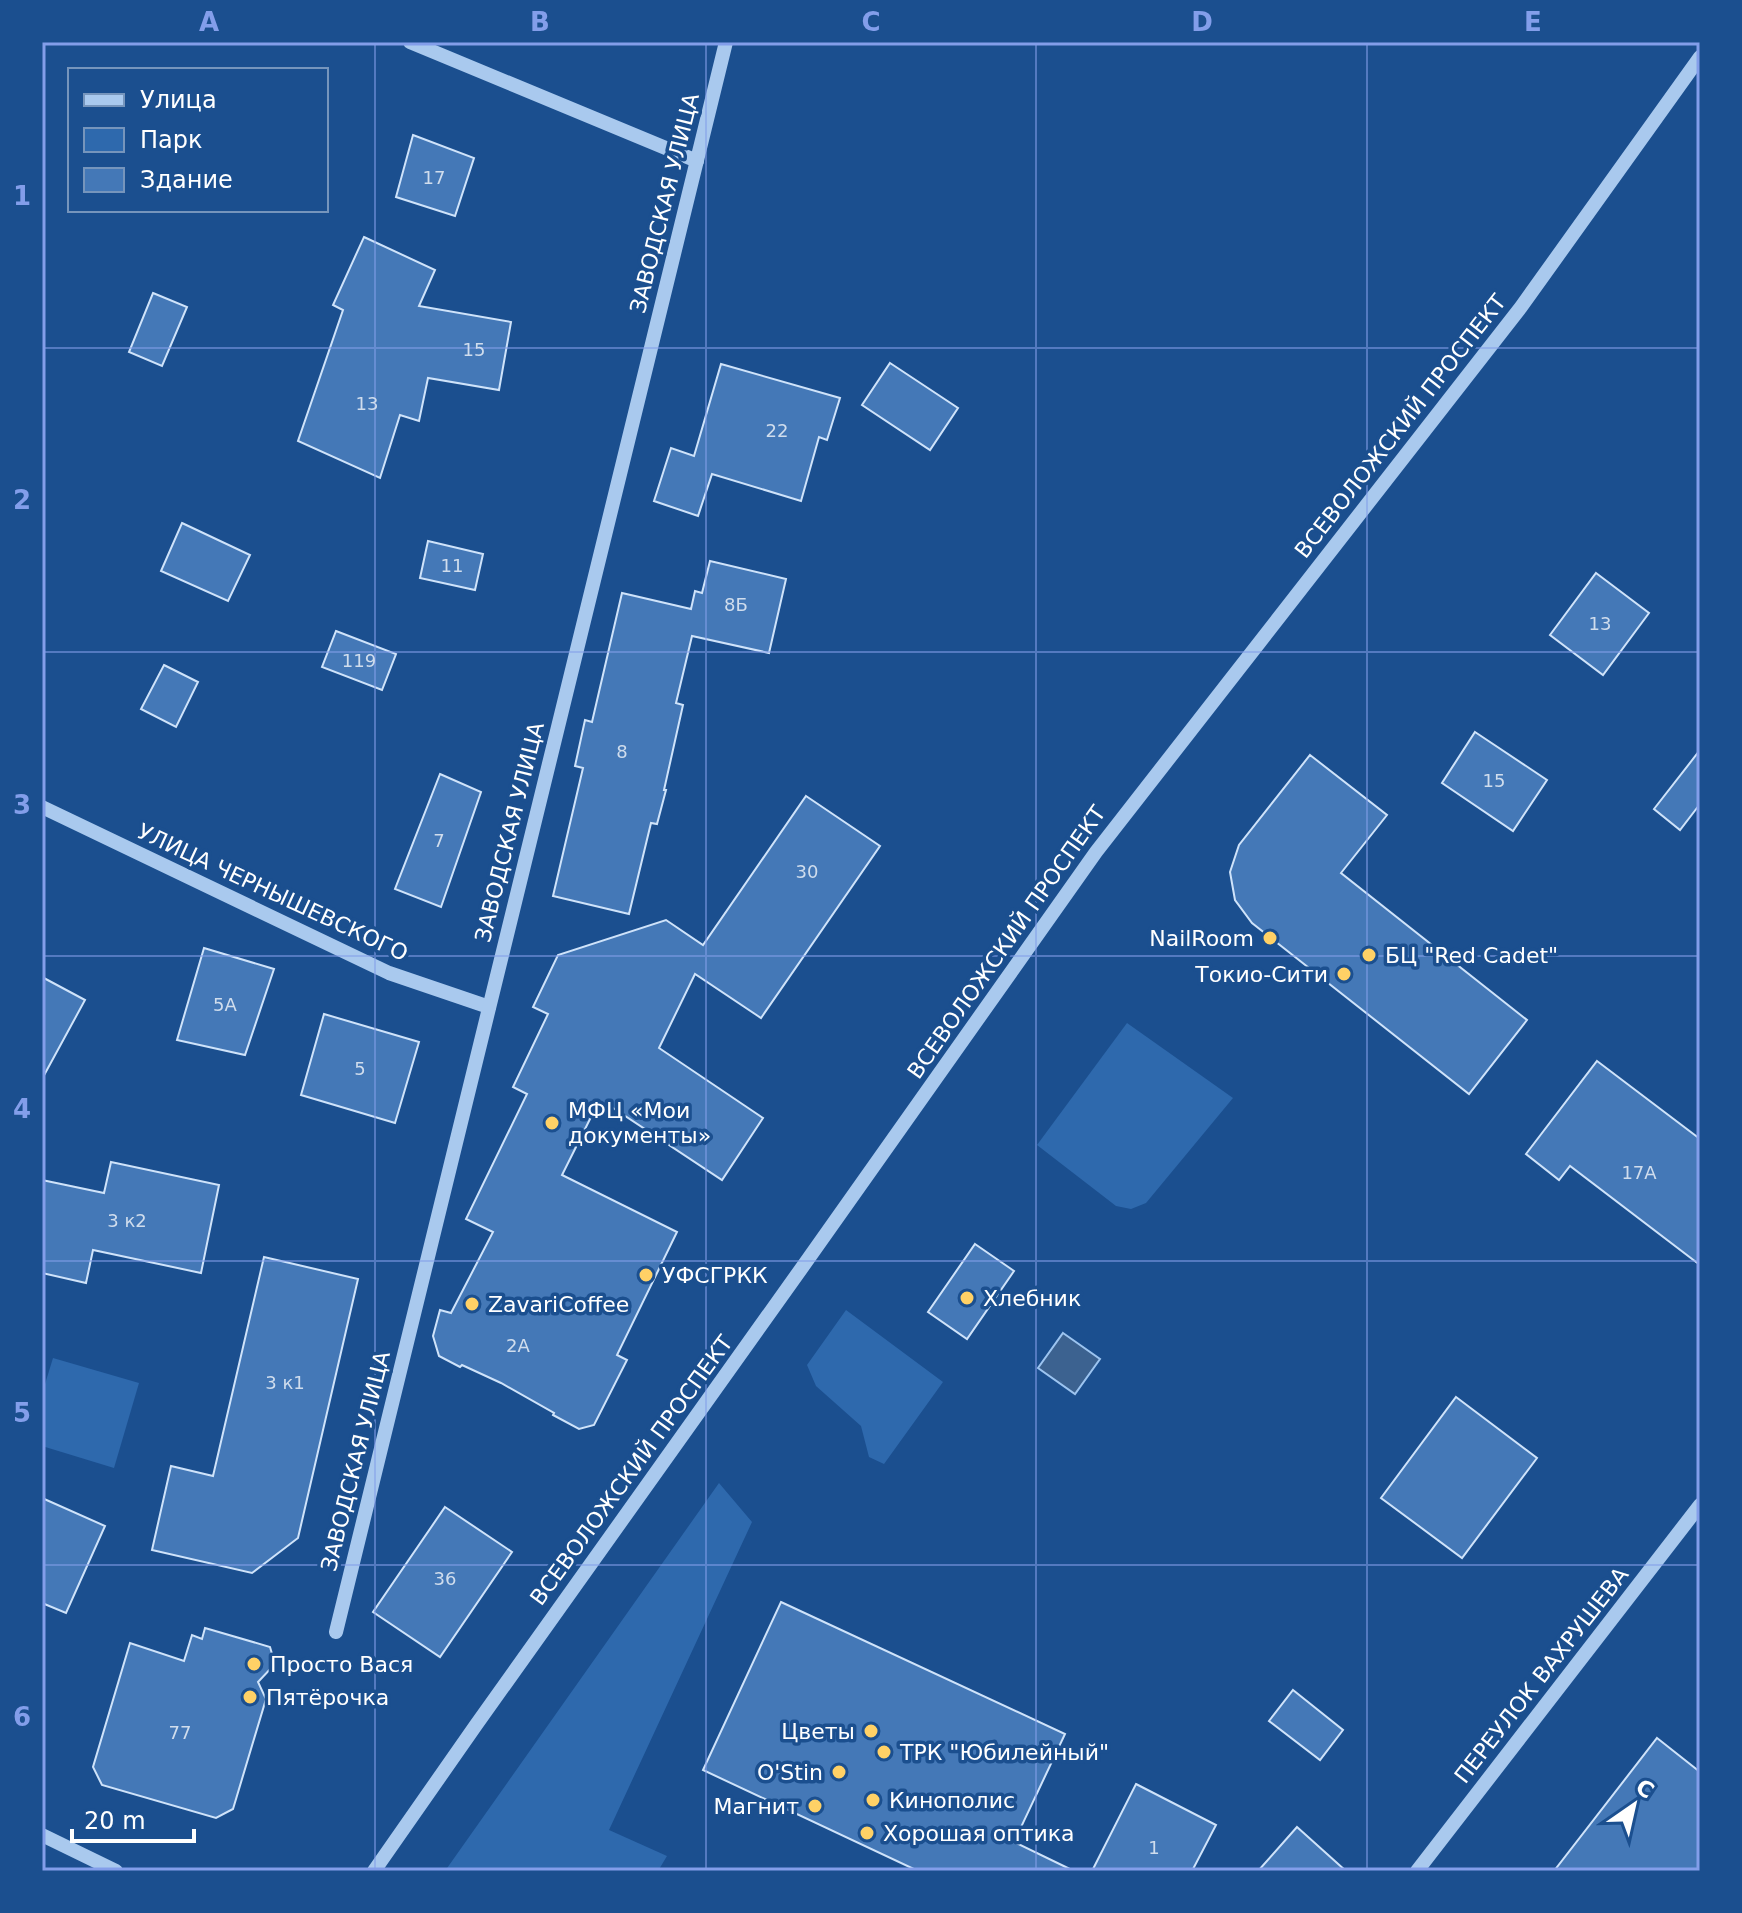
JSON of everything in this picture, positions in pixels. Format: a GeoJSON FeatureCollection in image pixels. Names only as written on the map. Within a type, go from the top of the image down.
{"type":"FeatureCollection","features":[{"type":"Feature","properties":{"kind":"street"},"geometry":{"type":"LineString","coordinates":[[410,42],[697,161]]}},
{"type":"Feature","properties":{"kind":"street","name":"ЗАВОДСКАЯ УЛИЦА"},"geometry":{"type":"LineString","coordinates":[[336,1632],[726,42]]}},
{"type":"Feature","properties":{"kind":"street","name":"ВСЕВОЛОЖСКИЙ ПРОСПЕКТ"},"geometry":{"type":"LineString","coordinates":[[374,1871],[1096,852],[1521,307],[1700,57]]}},
{"type":"Feature","properties":{"kind":"street","name":"УЛИЦА ЧЕРНЫШЕВСКОГО"},"geometry":{"type":"LineString","coordinates":[[42,807],[389,973],[489,1007]]}},
{"type":"Feature","properties":{"kind":"street","name":"ПЕРЕУЛОК ВАХРУШЕВА"},"geometry":{"type":"LineString","coordinates":[[1417,1871],[1700,1505]]}},
{"type":"Feature","properties":{"kind":"street"},"geometry":{"type":"LineString","coordinates":[[42,1835],[116,1871]]}},
{"type":"Feature","properties":{"kind":"green space"},"geometry":{"type":"Polygon","coordinates":[[[1127,1023],[1233,1098],[1146,1203],[1131,1209],[1116,1206],[1037,1145],[1127,1023]]]}},
{"type":"Feature","properties":{"kind":"green space"},"geometry":{"type":"Polygon","coordinates":[[[846,1310],[943,1382],[884,1464],[869,1457],[861,1426],[816,1386],[807,1365],[846,1310]]]}},
{"type":"Feature","properties":{"kind":"green space"},"geometry":{"type":"Polygon","coordinates":[[[53,1358],[139,1383],[114,1468],[42,1446],[42,1394],[53,1358]]]}},
{"type":"Feature","properties":{"kind":"green space"},"geometry":{"type":"Polygon","coordinates":[[[719,1483],[752,1522],[609,1830],[667,1856],[658,1871],[445,1871],[719,1483]]]}},
{"type":"Feature","properties":{"kind":"shaded area"},"geometry":{"type":"Polygon","coordinates":[[[1063,1333],[1100,1359],[1075,1394],[1038,1368],[1063,1333]]]}},
{"type":"Feature","properties":{"kind":"building"},"geometry":{"type":"Polygon","coordinates":[[[413,135],[474,158],[455,216],[396,197],[413,135]]]}},
{"type":"Feature","properties":{"kind":"building"},"geometry":{"type":"Polygon","coordinates":[[[364,237],[435,270],[419,306],[511,322],[499,390],[428,378],[419,421],[400,415],[380,478],[298,441],[343,310],[333,305],[364,237]]]}},
{"type":"Feature","properties":{"kind":"building"},"geometry":{"type":"Polygon","coordinates":[[[153,293],[187,307],[162,366],[129,352],[153,293]]]}},
{"type":"Feature","properties":{"kind":"building"},"geometry":{"type":"Polygon","coordinates":[[[890,363],[958,408],[930,450],[862,405],[890,363]]]}},
{"type":"Feature","properties":{"kind":"building"},"geometry":{"type":"Polygon","coordinates":[[[721,364],[840,398],[827,440],[819,437],[801,501],[712,474],[698,516],[654,501],[671,448],[694,456],[721,364]]]}},
{"type":"Feature","properties":{"kind":"building"},"geometry":{"type":"Polygon","coordinates":[[[182,523],[250,555],[228,601],[161,571],[182,523]]]}},
{"type":"Feature","properties":{"kind":"building"},"geometry":{"type":"Polygon","coordinates":[[[428,541],[483,554],[475,590],[420,578],[428,541]]]}},
{"type":"Feature","properties":{"kind":"building"},"geometry":{"type":"Polygon","coordinates":[[[710,561],[786,579],[769,653],[692,636],[676,703],[683,705],[666,790],[657,824],[651,823],[629,914],[553,896],[583,768],[575,766],[585,720],[592,722],[622,593],[691,609],[695,591],[702,593],[710,561]]]}},
{"type":"Feature","properties":{"kind":"building"},"geometry":{"type":"Polygon","coordinates":[[[1596,573],[1649,613],[1603,675],[1550,635],[1596,573]]]}},
{"type":"Feature","properties":{"kind":"building"},"geometry":{"type":"Polygon","coordinates":[[[336,631],[396,654],[382,690],[322,667],[336,631]]]}},
{"type":"Feature","properties":{"kind":"building"},"geometry":{"type":"Polygon","coordinates":[[[164,665],[198,682],[176,727],[141,709],[164,665]]]}},
{"type":"Feature","properties":{"kind":"building"},"geometry":{"type":"Polygon","coordinates":[[[1475,732],[1547,780],[1513,831],[1442,783],[1475,732]]]}},
{"type":"Feature","properties":{"kind":"building"},"geometry":{"type":"Polygon","coordinates":[[[1700,750],[1700,804],[1680,830],[1654,809],[1700,750]]]}},
{"type":"Feature","properties":{"kind":"building","name":"БЦ \"Red Cadet\""},"geometry":{"type":"Polygon","coordinates":[[[1310,755],[1387,815],[1341,873],[1527,1020],[1469,1094],[1252,923],[1235,900],[1230,872],[1239,845],[1310,755]]]}},
{"type":"Feature","properties":{"kind":"building"},"geometry":{"type":"Polygon","coordinates":[[[440,774],[481,792],[441,907],[395,889],[440,774]]]}},
{"type":"Feature","properties":{"kind":"building"},"geometry":{"type":"Polygon","coordinates":[[[806,796],[880,846],[761,1018],[695,974],[659,1048],[763,1118],[722,1180],[610,1106],[608,1110],[597,1105],[562,1175],[677,1232],[617,1355],[627,1360],[594,1425],[579,1429],[501,1383],[439,1356],[433,1336],[440,1310],[451,1313],[493,1232],[466,1219],[527,1094],[513,1087],[548,1014],[533,1007],[558,955],[666,920],[703,945],[806,796]]]}},
{"type":"Feature","properties":{"kind":"building"},"geometry":{"type":"Polygon","coordinates":[[[204,948],[274,969],[245,1055],[177,1040],[204,948]]]}},
{"type":"Feature","properties":{"kind":"building"},"geometry":{"type":"Polygon","coordinates":[[[42,977],[85,1000],[42,1079],[42,977]]]}},
{"type":"Feature","properties":{"kind":"building"},"geometry":{"type":"Polygon","coordinates":[[[324,1014],[419,1042],[395,1123],[301,1095],[324,1014]]]}},
{"type":"Feature","properties":{"kind":"building"},"geometry":{"type":"Polygon","coordinates":[[[1597,1061],[1700,1139],[1700,1265],[1570,1166],[1559,1180],[1526,1154],[1597,1061]]]}},
{"type":"Feature","properties":{"kind":"building"},"geometry":{"type":"Polygon","coordinates":[[[111,1162],[219,1185],[201,1273],[93,1250],[86,1283],[42,1273],[42,1180],[104,1193],[111,1162]]]}},
{"type":"Feature","properties":{"kind":"building","name":"Хлебник"},"geometry":{"type":"Polygon","coordinates":[[[975,1244],[1014,1271],[967,1339],[928,1312],[975,1244]]]}},
{"type":"Feature","properties":{"kind":"building"},"geometry":{"type":"Polygon","coordinates":[[[264,1257],[358,1279],[298,1538],[252,1573],[152,1550],[171,1466],[213,1476],[264,1257]]]}},
{"type":"Feature","properties":{"kind":"building"},"geometry":{"type":"Polygon","coordinates":[[[1456,1397],[1537,1458],[1462,1558],[1381,1498],[1456,1397]]]}},
{"type":"Feature","properties":{"kind":"building"},"geometry":{"type":"Polygon","coordinates":[[[42,1498],[105,1526],[66,1613],[42,1603],[42,1498]]]}},
{"type":"Feature","properties":{"kind":"building"},"geometry":{"type":"Polygon","coordinates":[[[445,1507],[512,1552],[440,1657],[373,1612],[445,1507]]]}},
{"type":"Feature","properties":{"kind":"building","name":"ТРК \"Юбилейный\""},"geometry":{"type":"Polygon","coordinates":[[[781,1602],[1065,1734],[1014,1842],[1074,1871],[918,1871],[703,1770],[781,1602]]]}},
{"type":"Feature","properties":{"kind":"building"},"geometry":{"type":"Polygon","coordinates":[[[205,1628],[270,1647],[275,1664],[258,1682],[266,1699],[233,1809],[216,1818],[102,1785],[93,1767],[130,1643],[184,1661],[192,1635],[202,1639],[205,1628]]]}},
{"type":"Feature","properties":{"kind":"building"},"geometry":{"type":"Polygon","coordinates":[[[1293,1690],[1343,1730],[1320,1760],[1269,1721],[1293,1690]]]}},
{"type":"Feature","properties":{"kind":"building"},"geometry":{"type":"Polygon","coordinates":[[[1657,1738],[1700,1772],[1700,1871],[1554,1871],[1657,1738]]]}},
{"type":"Feature","properties":{"kind":"building"},"geometry":{"type":"Polygon","coordinates":[[[1136,1784],[1216,1825],[1192,1871],[1092,1871],[1136,1784]]]}},
{"type":"Feature","properties":{"kind":"building"},"geometry":{"type":"Polygon","coordinates":[[[1297,1827],[1346,1871],[1258,1871],[1297,1827]]]}},
{"type":"Feature","properties":{"kind":"place","name":"NailRoom"},"geometry":{"type":"Point","coordinates":[1270,938]}},
{"type":"Feature","properties":{"kind":"place","name":"БЦ \"Red Cadet\""},"geometry":{"type":"Point","coordinates":[1369,955]}},
{"type":"Feature","properties":{"kind":"place","name":"Токио-Сити"},"geometry":{"type":"Point","coordinates":[1344,974]}},
{"type":"Feature","properties":{"kind":"place","name":"МФЦ «Мои документы»"},"geometry":{"type":"Point","coordinates":[552,1123]}},
{"type":"Feature","properties":{"kind":"place","name":"УФСГРКК"},"geometry":{"type":"Point","coordinates":[646,1275]}},
{"type":"Feature","properties":{"kind":"place","name":"Хлебник"},"geometry":{"type":"Point","coordinates":[967,1298]}},
{"type":"Feature","properties":{"kind":"place","name":"ZavariCoffee"},"geometry":{"type":"Point","coordinates":[472,1304]}},
{"type":"Feature","properties":{"kind":"place","name":"Просто Вася"},"geometry":{"type":"Point","coordinates":[254,1664]}},
{"type":"Feature","properties":{"kind":"place","name":"Пятёрочка"},"geometry":{"type":"Point","coordinates":[250,1697]}},
{"type":"Feature","properties":{"kind":"place","name":"Цветы"},"geometry":{"type":"Point","coordinates":[871,1731]}},
{"type":"Feature","properties":{"kind":"place","name":"ТРК \"Юбилейный\""},"geometry":{"type":"Point","coordinates":[884,1752]}},
{"type":"Feature","properties":{"kind":"place","name":"O'Stin"},"geometry":{"type":"Point","coordinates":[839,1772]}},
{"type":"Feature","properties":{"kind":"place","name":"Кинополис"},"geometry":{"type":"Point","coordinates":[873,1800]}},
{"type":"Feature","properties":{"kind":"place","name":"Магнит"},"geometry":{"type":"Point","coordinates":[815,1806]}},
{"type":"Feature","properties":{"kind":"place","name":"Хорошая оптика"},"geometry":{"type":"Point","coordinates":[867,1833]}}]}
